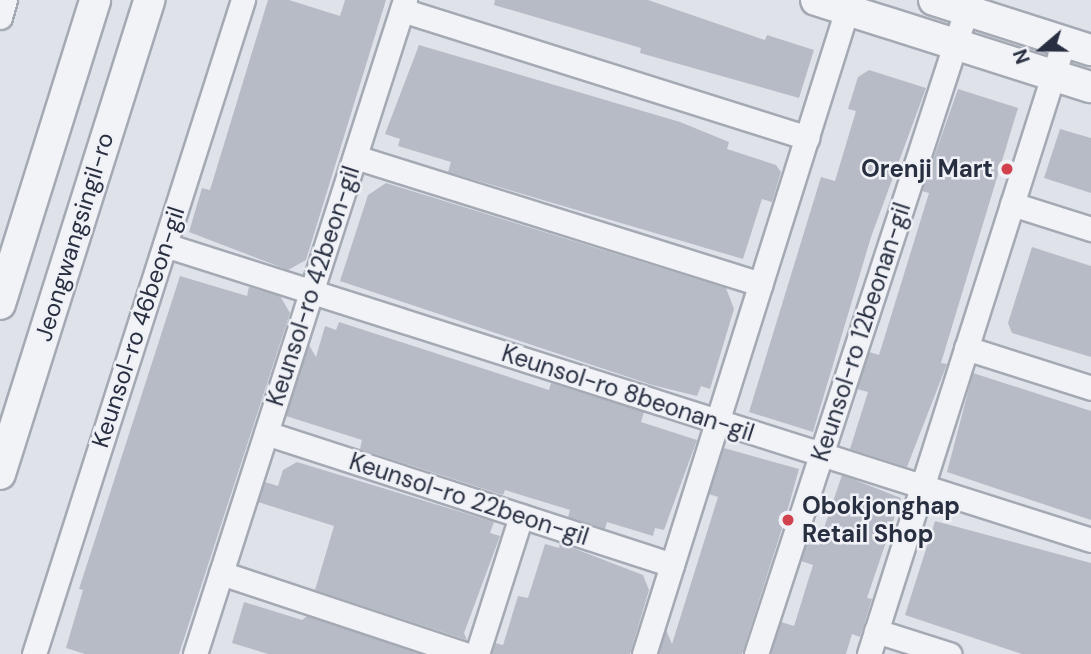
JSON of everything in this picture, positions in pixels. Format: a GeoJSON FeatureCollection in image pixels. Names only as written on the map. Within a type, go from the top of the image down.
{"type":"FeatureCollection","features":[{"type":"Feature","properties":{"kind":"street"},"geometry":{"type":"LineString","coordinates":[[0,17],[5,0]]}},
{"type":"Feature","properties":{"kind":"street","name":"Jeongwangsingil-ro"},"geometry":{"type":"LineString","coordinates":[[0,304],[95,0]]}},
{"type":"Feature","properties":{"kind":"street","name":"Jeongwangsingil-ro"},"geometry":{"type":"LineString","coordinates":[[0,474],[149,0]]}},
{"type":"Feature","properties":{"kind":"street","name":"Keunsol-ro 46beon-gil"},"geometry":{"type":"LineString","coordinates":[[34,654],[243,0]]}},
{"type":"Feature","properties":{"kind":"street"},"geometry":{"type":"LineString","coordinates":[[816,0],[849,5],[955,44],[1091,88]]}},
{"type":"Feature","properties":{"kind":"street"},"geometry":{"type":"LineString","coordinates":[[869,654],[1053,75],[1077,46],[934,0]]}},
{"type":"Feature","properties":{"kind":"street"},"geometry":{"type":"LineString","coordinates":[[403,5],[807,138]]}},
{"type":"Feature","properties":{"kind":"street","name":"Keunsol-ro 42beon-gil"},"geometry":{"type":"LineString","coordinates":[[195,654],[403,5]]}},
{"type":"Feature","properties":{"kind":"street"},"geometry":{"type":"LineString","coordinates":[[644,654],[849,5]]}},
{"type":"Feature","properties":{"kind":"street","name":"Keunsol-ro 12beonan-gil"},"geometry":{"type":"LineString","coordinates":[[756,654],[966,11]]}},
{"type":"Feature","properties":{"kind":"street"},"geometry":{"type":"LineString","coordinates":[[355,157],[761,284]]}},
{"type":"Feature","properties":{"kind":"street"},"geometry":{"type":"LineString","coordinates":[[1012,204],[1091,229]]}},
{"type":"Feature","properties":{"kind":"street","name":"Keunsol-ro 8beonan-gil"},"geometry":{"type":"LineString","coordinates":[[165,245],[1091,540]]}},
{"type":"Feature","properties":{"kind":"street"},"geometry":{"type":"LineString","coordinates":[[966,348],[1091,388]]}},
{"type":"Feature","properties":{"kind":"street","name":"Keunsol-ro 22beon-gil"},"geometry":{"type":"LineString","coordinates":[[266,433],[672,565]]}},
{"type":"Feature","properties":{"kind":"street"},"geometry":{"type":"LineString","coordinates":[[477,654],[521,516]]}},
{"type":"Feature","properties":{"kind":"street"},"geometry":{"type":"LineString","coordinates":[[221,573],[464,654]]}},
{"type":"Feature","properties":{"kind":"street"},"geometry":{"type":"LineString","coordinates":[[876,631],[949,654]]}},
{"type":"Feature","properties":{"kind":"building"},"geometry":{"type":"Polygon","coordinates":[[[268,0],[289,0],[340,16],[345,0],[386,0],[306,260],[288,270],[189,232],[202,188],[210,190],[268,0]]]}},
{"type":"Feature","properties":{"kind":"building"},"geometry":{"type":"Polygon","coordinates":[[[495,0],[648,0],[765,40],[767,35],[814,50],[799,98],[640,53],[641,48],[494,5],[495,0]]]}},
{"type":"Feature","properties":{"kind":"building"},"geometry":{"type":"Polygon","coordinates":[[[419,45],[680,122],[729,142],[727,149],[776,165],[781,172],[772,202],[762,199],[743,259],[448,172],[451,162],[398,146],[400,139],[385,134],[419,45]]]}},
{"type":"Feature","properties":{"kind":"building"},"geometry":{"type":"Polygon","coordinates":[[[869,70],[926,88],[871,237],[813,432],[749,412],[821,177],[835,181],[856,111],[848,109],[858,77],[869,70]]]}},
{"type":"Feature","properties":{"kind":"building"},"geometry":{"type":"Polygon","coordinates":[[[958,89],[1018,108],[941,363],[947,364],[907,467],[850,449],[868,392],[857,389],[869,352],[879,355],[929,193],[922,191],[958,89]]]}},
{"type":"Feature","properties":{"kind":"building"},"geometry":{"type":"Polygon","coordinates":[[[1060,129],[1091,138],[1091,193],[1044,178],[1060,129]]]}},
{"type":"Feature","properties":{"kind":"building"},"geometry":{"type":"Polygon","coordinates":[[[386,183],[726,288],[734,309],[710,389],[701,386],[697,396],[652,385],[340,281],[368,195],[386,183]]]}},
{"type":"Feature","properties":{"kind":"building"},"geometry":{"type":"Polygon","coordinates":[[[1032,247],[1091,266],[1091,357],[1012,333],[1008,323],[1032,247]]]}},
{"type":"Feature","properties":{"kind":"building"},"geometry":{"type":"Polygon","coordinates":[[[180,276],[247,296],[249,287],[280,296],[290,313],[179,654],[85,654],[66,648],[83,590],[79,589],[180,276]]]}},
{"type":"Feature","properties":{"kind":"building"},"geometry":{"type":"Polygon","coordinates":[[[339,322],[549,390],[551,383],[644,412],[641,422],[697,440],[664,530],[655,528],[653,536],[607,522],[605,529],[568,517],[570,510],[505,490],[503,495],[360,449],[362,440],[286,416],[309,345],[316,357],[325,326],[336,330],[339,322]]]}},
{"type":"Feature","properties":{"kind":"building"},"geometry":{"type":"Polygon","coordinates":[[[973,373],[1091,411],[1091,520],[947,472],[973,373]]]}},
{"type":"Feature","properties":{"kind":"building"},"geometry":{"type":"Polygon","coordinates":[[[724,448],[799,469],[785,519],[742,654],[659,654],[666,630],[672,644],[718,497],[709,494],[724,448]]]}},
{"type":"Feature","properties":{"kind":"building"},"geometry":{"type":"Polygon","coordinates":[[[297,462],[494,522],[490,533],[500,536],[464,633],[467,640],[315,590],[334,526],[258,502],[265,482],[278,486],[283,470],[297,462]]]}},
{"type":"Feature","properties":{"kind":"building"},"geometry":{"type":"Polygon","coordinates":[[[842,475],[901,498],[867,598],[872,599],[860,637],[852,634],[846,654],[771,654],[781,622],[794,626],[813,565],[801,561],[812,527],[823,531],[842,475]]]}},
{"type":"Feature","properties":{"kind":"building"},"geometry":{"type":"Polygon","coordinates":[[[935,521],[1091,563],[1091,654],[1022,654],[905,615],[935,521]]]}},
{"type":"Feature","properties":{"kind":"building"},"geometry":{"type":"Polygon","coordinates":[[[560,543],[643,575],[649,590],[630,654],[492,654],[495,643],[503,645],[518,596],[528,598],[545,544],[559,548],[560,543]]]}},
{"type":"Feature","properties":{"kind":"building"},"geometry":{"type":"Polygon","coordinates":[[[244,602],[302,620],[307,616],[420,654],[268,654],[232,643],[244,602]]]}},
{"type":"Feature","properties":{"kind":"place","name":"Orenji Mart"},"geometry":{"type":"Point","coordinates":[1007,169]}},
{"type":"Feature","properties":{"kind":"place","name":"Obokjonghap Retail Shop"},"geometry":{"type":"Point","coordinates":[788,520]}}]}
